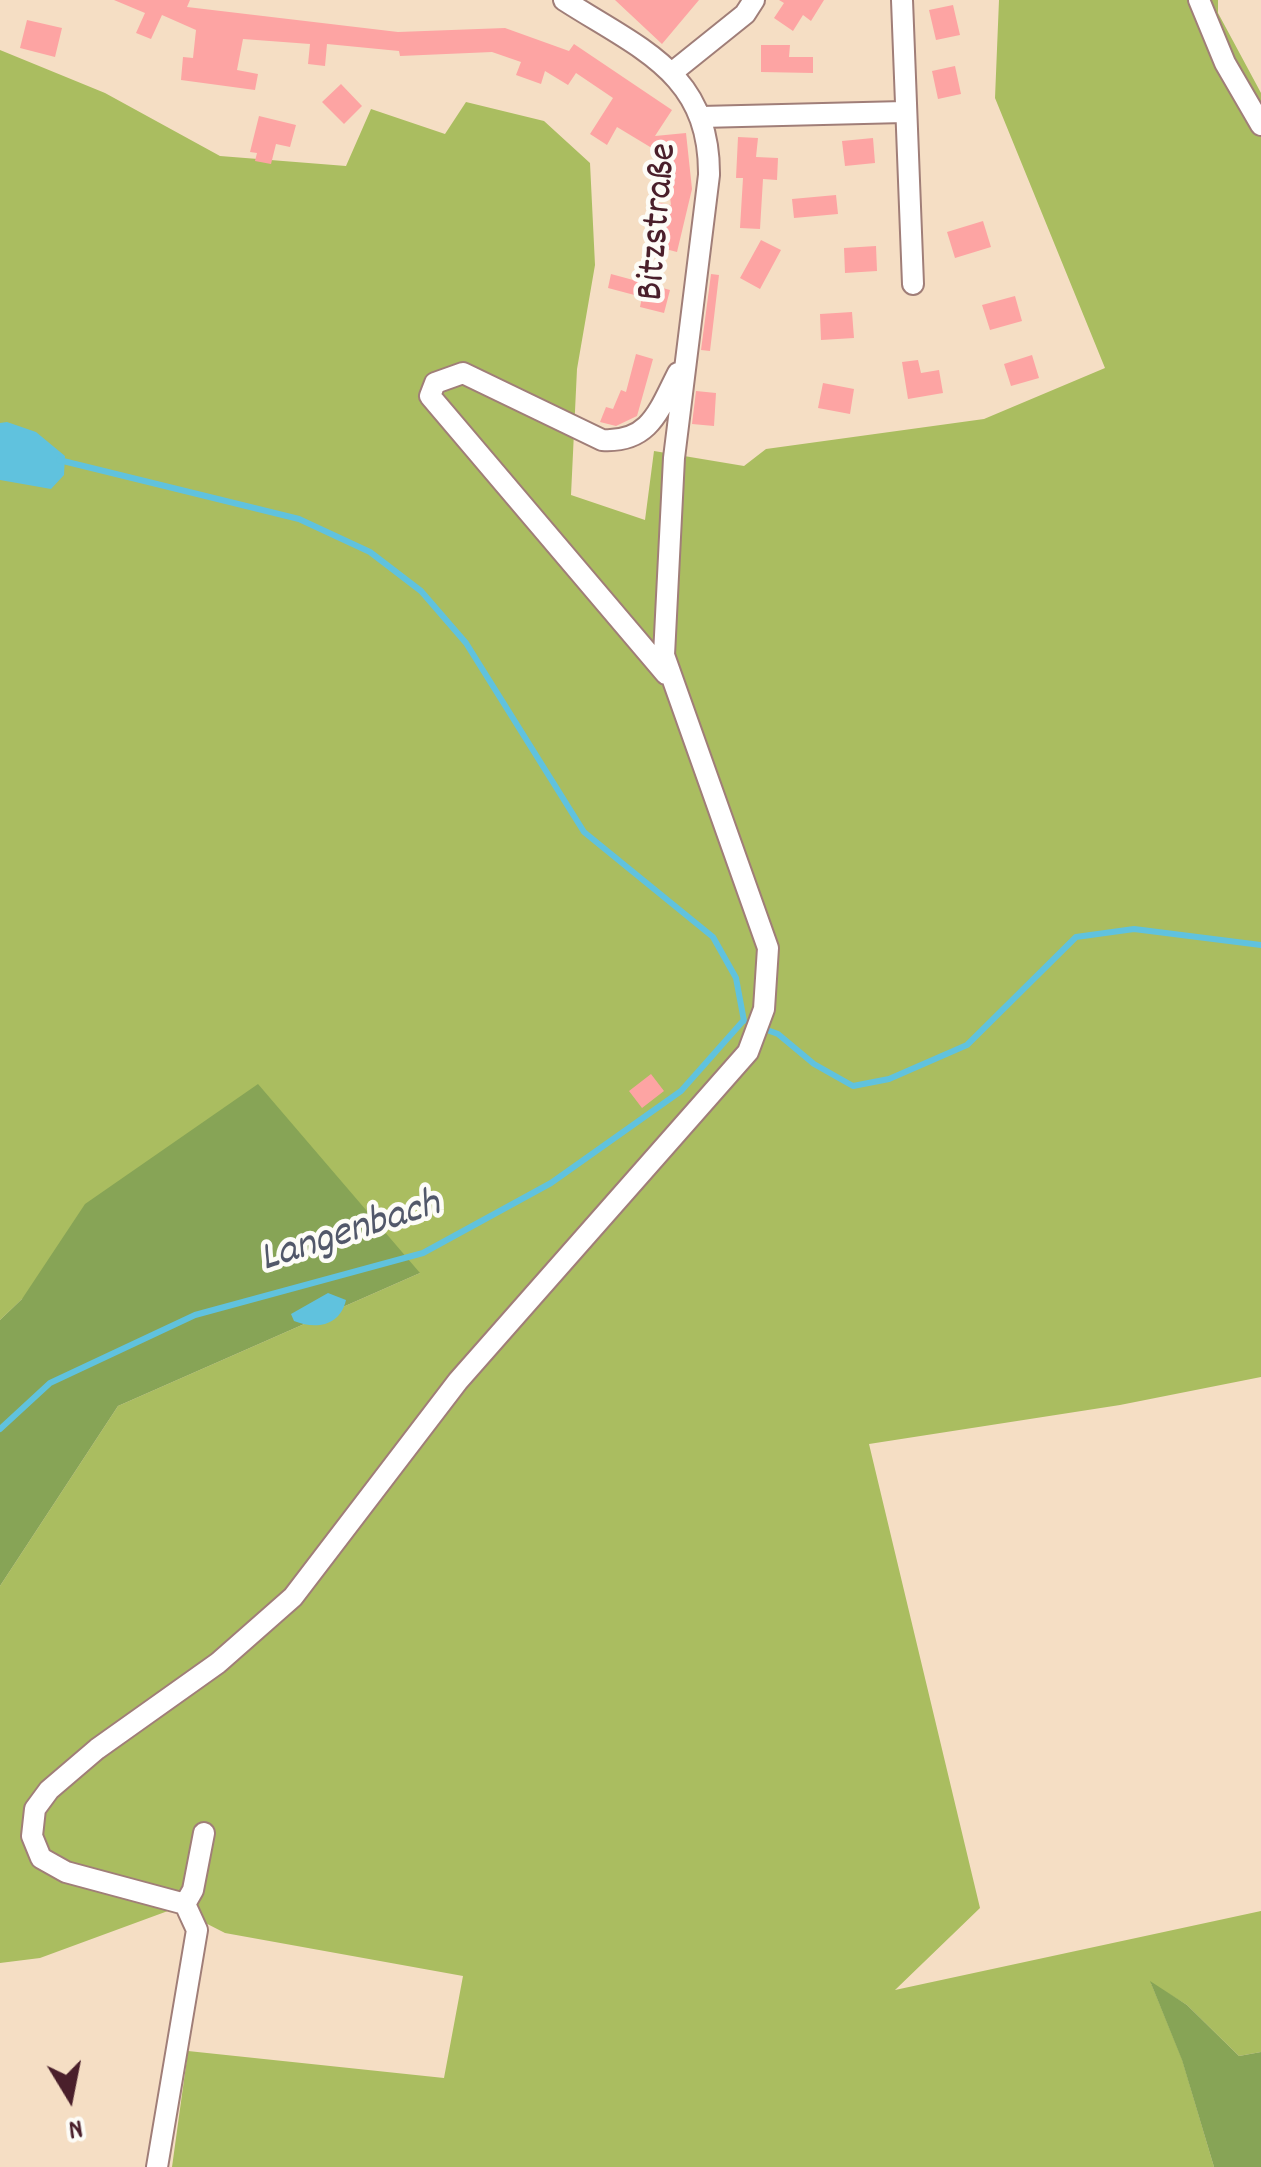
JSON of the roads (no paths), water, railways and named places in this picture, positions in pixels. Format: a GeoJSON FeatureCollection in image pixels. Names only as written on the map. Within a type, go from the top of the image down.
{"type":"FeatureCollection","features":[{"type":"Feature","properties":{"kind":"street","name":"Bitzstraße"},"geometry":{"type":"LineString","coordinates":[[564,0],[674,72],[710,140],[709,176],[674,458],[664,656],[674,683]]}},
{"type":"Feature","properties":{"kind":"street"},"geometry":{"type":"LineString","coordinates":[[674,72],[745,14],[754,0]]}},
{"type":"Feature","properties":{"kind":"street"},"geometry":{"type":"LineString","coordinates":[[902,0],[913,284]]}},
{"type":"Feature","properties":{"kind":"street"},"geometry":{"type":"LineString","coordinates":[[1198,0],[1225,63],[1261,125]]}},
{"type":"Feature","properties":{"kind":"street"},"geometry":{"type":"LineString","coordinates":[[701,117],[904,112]]}},
{"type":"Feature","properties":{"kind":"street"},"geometry":{"type":"LineString","coordinates":[[157,2167],[197,1930],[195,1918],[185,1904],[66,1872],[41,1858],[32,1836],[34,1809],[97,1749],[218,1663],[292,1597],[458,1381],[752,1047],[764,1008],[768,948],[674,683],[430,396],[435,383],[463,373],[602,440],[633,439],[649,429],[684,362]]}},
{"type":"Feature","properties":{"kind":"street"},"geometry":{"type":"LineString","coordinates":[[185,1904],[194,1890],[204,1833]]}},
{"type":"Feature","properties":{"kind":"water"},"geometry":{"type":"Polygon","coordinates":[[[0,423],[36,432],[65,456],[64,475],[51,489],[0,480],[0,423]]]}},
{"type":"Feature","properties":{"kind":"water"},"geometry":{"type":"Polygon","coordinates":[[[328,1293],[346,1300],[338,1316],[319,1325],[294,1321],[291,1314],[328,1293]]]}},
{"type":"Feature","properties":{"kind":"waterway"},"geometry":{"type":"LineString","coordinates":[[59,460],[299,519],[370,552],[421,591],[466,643],[584,832],[713,937],[736,978],[744,1021]]}},
{"type":"Feature","properties":{"kind":"waterway"},"geometry":{"type":"LineString","coordinates":[[759,1027],[778,1034],[814,1064],[853,1086],[889,1079],[967,1045],[1076,937],[1134,929],[1261,945]]}},
{"type":"Feature","properties":{"kind":"waterway","name":"Langenbach"},"geometry":{"type":"LineString","coordinates":[[0,1429],[50,1383],[195,1315],[423,1253],[551,1183],[681,1091],[743,1021]]}}]}
